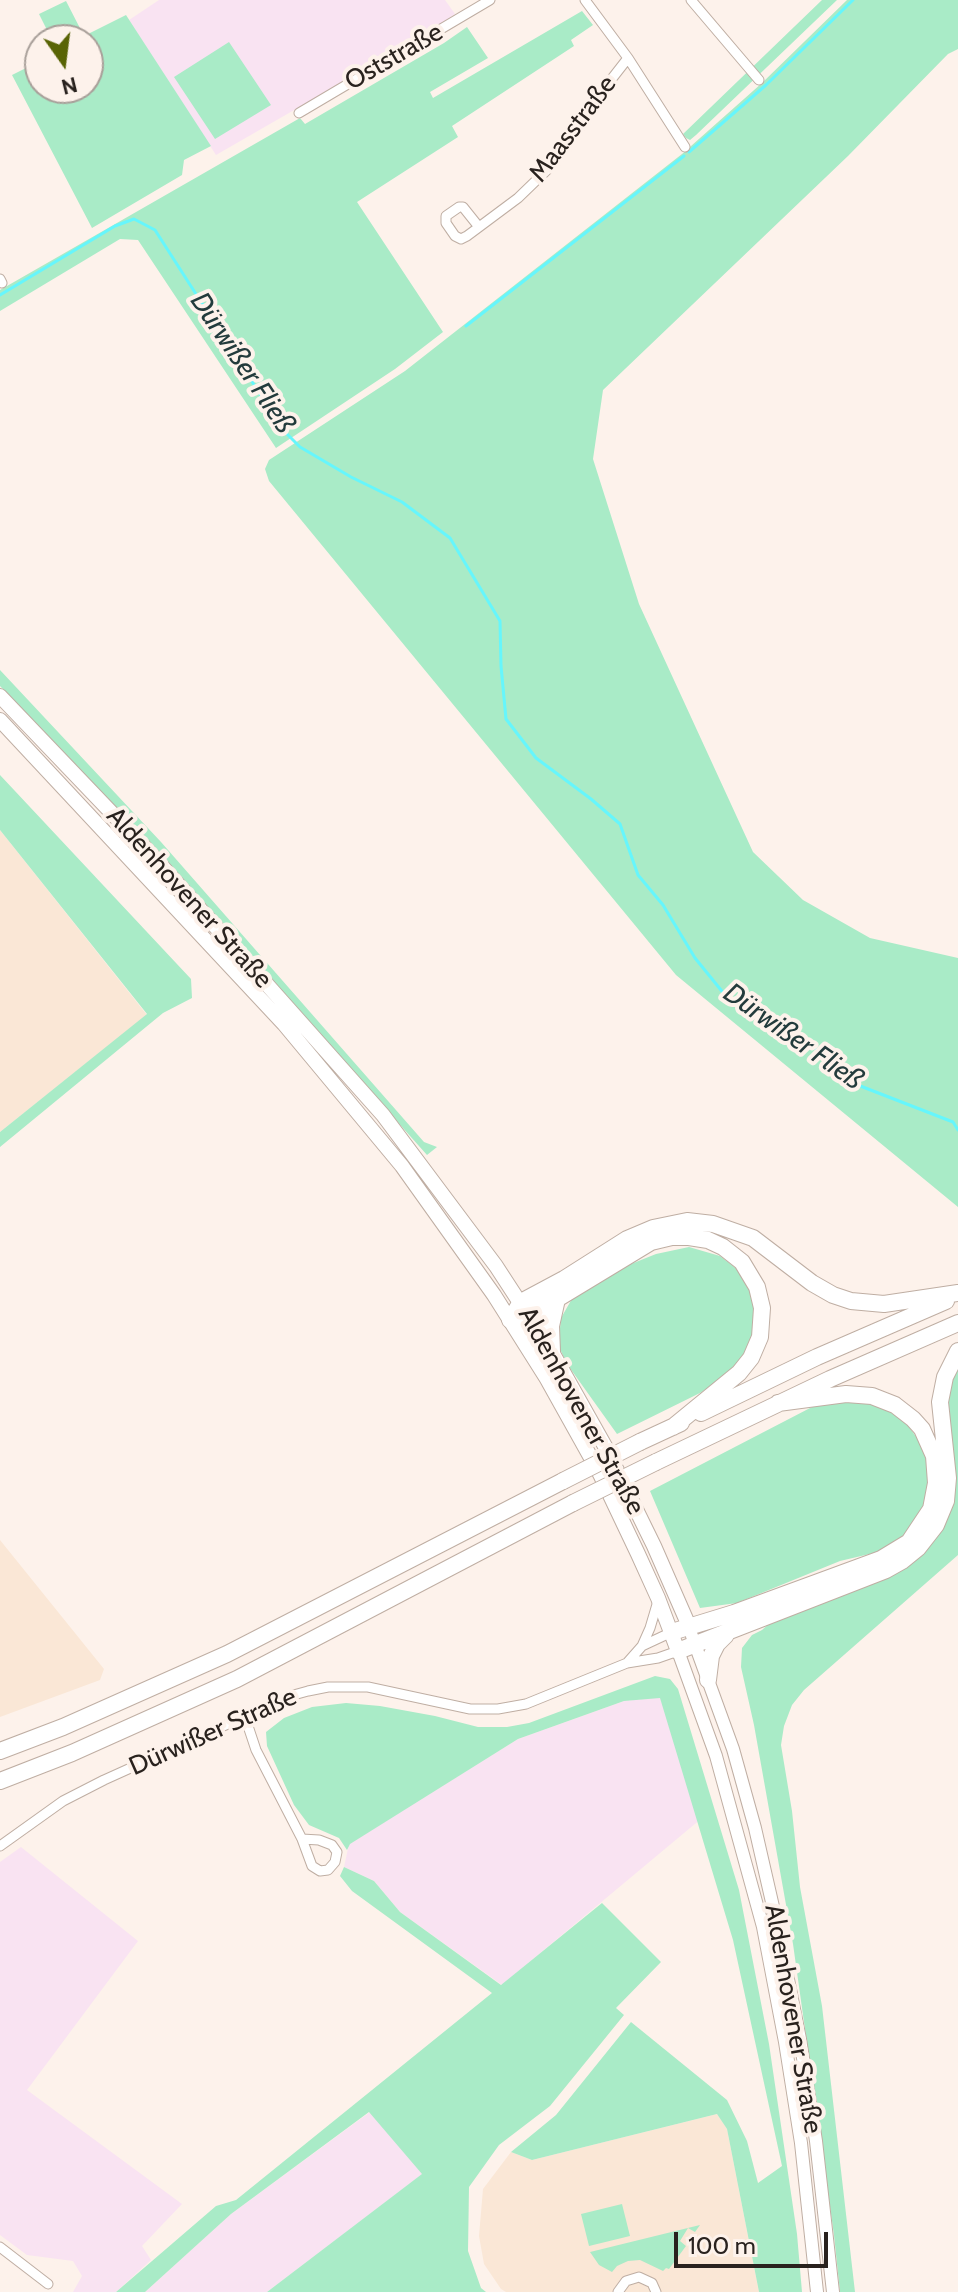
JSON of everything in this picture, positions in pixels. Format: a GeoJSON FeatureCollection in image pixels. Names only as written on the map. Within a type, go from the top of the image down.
{"type":"FeatureCollection","features":[{"type":"Feature","properties":{"kind":"highway"},"geometry":{"type":"LineString","coordinates":[[510,1320],[564,1279],[644,1231],[687,1221],[713,1224],[753,1238],[812,1283],[851,1301],[884,1304],[958,1294]]}},
{"type":"Feature","properties":{"kind":"highway"},"geometry":{"type":"LineString","coordinates":[[525,1309],[557,1299],[633,1251],[662,1239],[689,1237],[708,1240],[742,1262],[757,1287],[762,1308],[762,1329],[755,1351],[732,1380],[673,1427]]}},
{"type":"Feature","properties":{"kind":"highway"},"geometry":{"type":"LineString","coordinates":[[0,1751],[63,1727],[227,1654],[640,1442],[958,1294]]}},
{"type":"Feature","properties":{"kind":"highway"},"geometry":{"type":"LineString","coordinates":[[552,1352],[551,1326],[557,1299]]}},
{"type":"Feature","properties":{"kind":"highway"},"geometry":{"type":"LineString","coordinates":[[0,1781],[72,1753],[237,1679],[656,1462],[778,1403],[958,1323]]}},
{"type":"Feature","properties":{"kind":"highway"},"geometry":{"type":"LineString","coordinates":[[678,1651],[886,1570],[911,1554],[931,1533],[943,1510],[948,1485],[941,1394],[958,1351]]}},
{"type":"Feature","properties":{"kind":"highway"},"geometry":{"type":"LineString","coordinates":[[672,1632],[734,1613],[881,1559],[909,1542],[931,1509],[936,1483],[934,1456],[922,1429],[895,1405],[860,1394],[778,1403]]}},
{"type":"Feature","properties":{"kind":"highway"},"geometry":{"type":"LineString","coordinates":[[708,1680],[714,1649],[729,1632]]}},
{"type":"Feature","properties":{"kind":"main road","name":"Aldenhovener Straße"},"geometry":{"type":"LineString","coordinates":[[0,696],[151,854],[383,1115],[525,1309],[613,1462],[689,1626],[733,1749],[755,1828],[800,2039],[833,2292]]}},
{"type":"Feature","properties":{"kind":"main road","name":"Aldenhovener Straße"},"geometry":{"type":"LineString","coordinates":[[0,720],[294,1035],[402,1166],[510,1320],[600,1474],[672,1632],[716,1756],[763,1927],[801,2143],[817,2292]]}},
{"type":"Feature","properties":{"kind":"street","name":"Oststraße"},"geometry":{"type":"LineString","coordinates":[[299,113],[490,0]]}},
{"type":"Feature","properties":{"kind":"street"},"geometry":{"type":"LineString","coordinates":[[585,0],[628,58],[685,147]]}},
{"type":"Feature","properties":{"kind":"street"},"geometry":{"type":"LineString","coordinates":[[691,0],[759,80]]}},
{"type":"Feature","properties":{"kind":"street","name":"Maasstraße"},"geometry":{"type":"LineString","coordinates":[[479,227],[518,198],[549,168],[628,58]]}},
{"type":"Feature","properties":{"kind":"street","name":"Dürwißer Straße"},"geometry":{"type":"LineString","coordinates":[[627,1663],[642,1646],[658,1598]]}},
{"type":"Feature","properties":{"kind":"street","name":"Dürwißer Straße"},"geometry":{"type":"LineString","coordinates":[[642,1646],[672,1632]]}},
{"type":"Feature","properties":{"kind":"street","name":"Dürwißer Straße"},"geometry":{"type":"LineString","coordinates":[[0,1846],[63,1801],[290,1696],[350,1686],[374,1688],[470,1709],[513,1707],[627,1663],[678,1651]]}},
{"type":"Feature","properties":{"kind":"street"},"geometry":{"type":"LineString","coordinates":[[245,1717],[256,1750],[302,1839]]}},
{"type":"Feature","properties":{"kind":"street"},"geometry":{"type":"LineString","coordinates":[[0,2247],[48,2284]]}},
{"type":"Feature","properties":{"kind":"street"},"geometry":{"type":"LineString","coordinates":[[618,2292],[626,2281],[639,2277],[652,2283],[656,2292]]}},
{"type":"Feature","properties":{"kind":"shaded area"},"geometry":{"type":"Polygon","coordinates":[[[159,0],[445,0],[455,14],[421,37],[216,155],[129,20],[159,0]]]}},
{"type":"Feature","properties":{"kind":"shaded area"},"geometry":{"type":"Polygon","coordinates":[[[0,830],[147,1015],[0,1132],[0,830]]]}},
{"type":"Feature","properties":{"kind":"shaded area"},"geometry":{"type":"Polygon","coordinates":[[[0,1540],[104,1669],[100,1680],[0,1717],[0,1540]]]}},
{"type":"Feature","properties":{"kind":"shaded area"},"geometry":{"type":"Polygon","coordinates":[[[660,1697],[702,1818],[502,1985],[400,1912],[374,1881],[344,1867],[349,1844],[518,1739],[624,1701],[660,1697]]]}},
{"type":"Feature","properties":{"kind":"shaded area"},"geometry":{"type":"Polygon","coordinates":[[[21,1847],[138,1941],[27,2090],[182,2204],[142,2246],[151,2260],[116,2292],[73,2292],[82,2276],[73,2261],[27,2255],[0,2235],[0,1862],[21,1847]]]}},
{"type":"Feature","properties":{"kind":"shaded area"},"geometry":{"type":"Polygon","coordinates":[[[370,2112],[423,2174],[267,2292],[145,2292],[231,2214],[370,2112]]]}},
{"type":"Feature","properties":{"kind":"shaded area"},"geometry":{"type":"Polygon","coordinates":[[[717,2114],[727,2129],[759,2292],[506,2292],[501,2289],[484,2264],[479,2236],[483,2189],[511,2152],[532,2160],[717,2114]]]}},
{"type":"Feature","properties":{"kind":"green space"},"geometry":{"type":"Polygon","coordinates":[[[822,0],[837,0],[696,135],[690,140],[686,138],[683,134],[822,0]]]}},
{"type":"Feature","properties":{"kind":"green space"},"geometry":{"type":"Polygon","coordinates":[[[847,0],[958,0],[958,49],[948,54],[848,156],[603,390],[593,459],[639,604],[753,852],[803,900],[870,938],[958,958],[958,1207],[676,975],[269,481],[265,469],[269,460],[405,371],[682,154],[762,83],[847,0]]]}},
{"type":"Feature","properties":{"kind":"green space"},"geometry":{"type":"Polygon","coordinates":[[[66,1],[78,24],[44,24],[39,14],[66,1]]]}},
{"type":"Feature","properties":{"kind":"green space"},"geometry":{"type":"Polygon","coordinates":[[[582,11],[593,25],[571,40],[574,46],[452,126],[458,137],[357,202],[443,332],[395,369],[276,448],[138,240],[120,239],[0,311],[0,290],[300,118],[305,124],[467,27],[488,58],[430,92],[433,98],[582,11]]]}},
{"type":"Feature","properties":{"kind":"green space"},"geometry":{"type":"Polygon","coordinates":[[[126,15],[211,146],[184,160],[182,175],[92,228],[27,104],[104,104],[104,26],[126,15]]]}},
{"type":"Feature","properties":{"kind":"green space"},"geometry":{"type":"Polygon","coordinates":[[[229,42],[271,105],[215,139],[174,77],[229,42]]]}},
{"type":"Feature","properties":{"kind":"green space"},"geometry":{"type":"Polygon","coordinates":[[[24,69],[24,98],[12,75],[24,69]]]}},
{"type":"Feature","properties":{"kind":"green space"},"geometry":{"type":"Polygon","coordinates":[[[0,670],[161,842],[424,1142],[437,1147],[427,1155],[154,849],[0,686],[0,670]]]}},
{"type":"Feature","properties":{"kind":"green space"},"geometry":{"type":"Polygon","coordinates":[[[0,775],[191,979],[192,998],[163,1013],[0,1147],[0,1132],[147,1014],[0,830],[0,775]]]}},
{"type":"Feature","properties":{"kind":"green space"},"geometry":{"type":"Polygon","coordinates":[[[689,1247],[720,1256],[741,1272],[749,1283],[758,1313],[755,1336],[732,1372],[700,1393],[617,1434],[567,1364],[560,1349],[561,1318],[573,1297],[616,1270],[656,1254],[689,1247]]]}},
{"type":"Feature","properties":{"kind":"green space"},"geometry":{"type":"Polygon","coordinates":[[[958,1361],[958,1555],[804,1690],[792,1705],[781,1745],[800,1887],[822,2006],[855,2292],[840,2292],[793,1944],[741,1667],[742,1648],[752,1635],[771,1622],[948,1514],[956,1488],[948,1408],[949,1387],[958,1361]]]}},
{"type":"Feature","properties":{"kind":"green space"},"geometry":{"type":"Polygon","coordinates":[[[854,1398],[888,1409],[906,1423],[920,1442],[930,1471],[926,1507],[895,1548],[840,1561],[737,1603],[700,1608],[650,1491],[812,1407],[854,1398]]]}},
{"type":"Feature","properties":{"kind":"green space"},"geometry":{"type":"Polygon","coordinates":[[[655,1676],[670,1679],[678,1689],[739,1890],[769,2044],[797,2234],[802,2292],[759,2292],[727,2129],[717,2114],[532,2160],[511,2152],[556,2115],[631,2022],[727,2100],[747,2141],[758,2183],[782,2166],[733,1940],[660,1698],[624,1701],[518,1739],[350,1844],[347,1850],[339,1838],[309,1825],[294,1805],[267,1746],[266,1732],[284,1718],[312,1707],[346,1703],[380,1706],[478,1727],[507,1727],[529,1723],[655,1676]]]}},
{"type":"Feature","properties":{"kind":"green space"},"geometry":{"type":"Polygon","coordinates":[[[344,1867],[374,1881],[400,1912],[501,1985],[602,1903],[661,1962],[616,2008],[624,2015],[550,2106],[499,2145],[469,2187],[468,2251],[481,2288],[486,2292],[267,2292],[422,2174],[369,2112],[231,2214],[145,2292],[116,2292],[216,2206],[236,2200],[492,1993],[352,1891],[340,1876],[344,1867]]]}},
{"type":"Feature","properties":{"kind":"green space"},"geometry":{"type":"Polygon","coordinates":[[[622,2204],[630,2236],[589,2246],[581,2214],[622,2204]]]}},
{"type":"Feature","properties":{"kind":"green space"},"geometry":{"type":"Polygon","coordinates":[[[700,2225],[695,2232],[688,2228],[680,2241],[686,2246],[669,2269],[663,2271],[640,2260],[628,2261],[612,2272],[599,2265],[590,2252],[700,2225]]]}},
{"type":"Feature","properties":{"kind":"waterway"},"geometry":{"type":"LineString","coordinates":[[689,152],[766,85],[853,0]]}},
{"type":"Feature","properties":{"kind":"waterway"},"geometry":{"type":"LineString","coordinates":[[466,326],[684,156]]}},
{"type":"Feature","properties":{"kind":"waterway","name":"Dürwißer Fließ"},"geometry":{"type":"LineString","coordinates":[[0,295],[115,226],[134,219],[155,230],[283,430],[300,447],[402,502],[450,538],[500,621],[506,719],[536,758],[620,824],[638,875],[663,905],[695,958],[725,995],[807,1040],[850,1082],[953,1122],[958,1130]]}}]}
